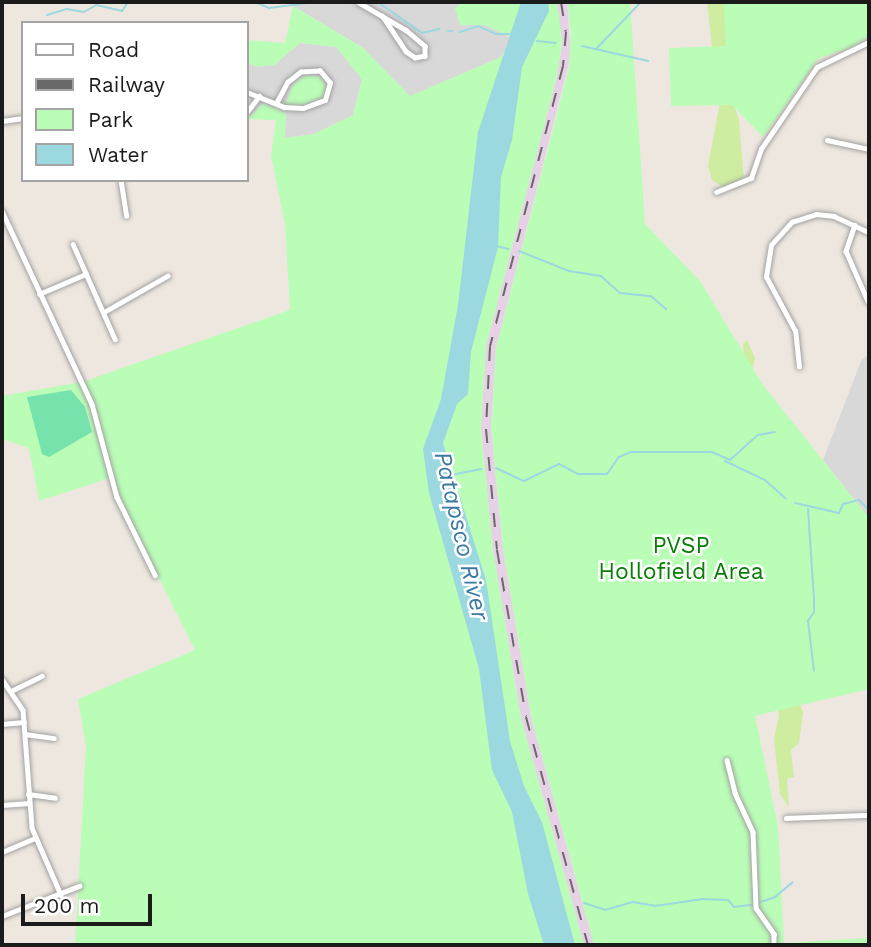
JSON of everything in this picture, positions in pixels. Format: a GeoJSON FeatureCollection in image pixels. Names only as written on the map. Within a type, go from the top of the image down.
{"type":"FeatureCollection","features":[{"type":"Feature","properties":{"kind":"street"},"geometry":{"type":"LineString","coordinates":[[358,2],[382,16],[425,46],[425,56],[415,58],[406,52],[382,16]]}},
{"type":"Feature","properties":{"kind":"street"},"geometry":{"type":"LineString","coordinates":[[716,192],[751,178],[761,149],[817,68],[869,43]]}},
{"type":"Feature","properties":{"kind":"street"},"geometry":{"type":"LineString","coordinates":[[248,92],[276,103],[308,107],[325,100],[330,83],[320,71],[301,72],[276,103]]}},
{"type":"Feature","properties":{"kind":"street"},"geometry":{"type":"LineString","coordinates":[[248,111],[259,96]]}},
{"type":"Feature","properties":{"kind":"street"},"geometry":{"type":"LineString","coordinates":[[2,121],[21,118]]}},
{"type":"Feature","properties":{"kind":"street"},"geometry":{"type":"LineString","coordinates":[[827,140],[869,149]]}},
{"type":"Feature","properties":{"kind":"street"},"geometry":{"type":"LineString","coordinates":[[121,182],[127,216]]}},
{"type":"Feature","properties":{"kind":"street"},"geometry":{"type":"LineString","coordinates":[[2,211],[92,404],[117,497],[155,575]]}},
{"type":"Feature","properties":{"kind":"street"},"geometry":{"type":"LineString","coordinates":[[799,367],[794,331],[766,277],[771,245],[784,228],[809,216],[834,216],[869,232]]}},
{"type":"Feature","properties":{"kind":"street"},"geometry":{"type":"LineString","coordinates":[[855,225],[846,251],[868,301]]}},
{"type":"Feature","properties":{"kind":"street"},"geometry":{"type":"LineString","coordinates":[[73,244],[115,339]]}},
{"type":"Feature","properties":{"kind":"street"},"geometry":{"type":"LineString","coordinates":[[39,294],[86,274]]}},
{"type":"Feature","properties":{"kind":"street"},"geometry":{"type":"LineString","coordinates":[[104,312],[167,276]]}},
{"type":"Feature","properties":{"kind":"street"},"geometry":{"type":"LineString","coordinates":[[13,690],[41,676]]}},
{"type":"Feature","properties":{"kind":"street"},"geometry":{"type":"LineString","coordinates":[[2,679],[13,690],[24,722],[28,794],[35,838],[61,895]]}},
{"type":"Feature","properties":{"kind":"street"},"geometry":{"type":"LineString","coordinates":[[2,724],[24,722]]}},
{"type":"Feature","properties":{"kind":"street"},"geometry":{"type":"LineString","coordinates":[[25,734],[54,738]]}},
{"type":"Feature","properties":{"kind":"street"},"geometry":{"type":"LineString","coordinates":[[727,760],[735,793],[753,832],[756,908],[774,934],[774,945]]}},
{"type":"Feature","properties":{"kind":"street"},"geometry":{"type":"LineString","coordinates":[[28,794],[55,798]]}},
{"type":"Feature","properties":{"kind":"street"},"geometry":{"type":"LineString","coordinates":[[2,805],[29,803]]}},
{"type":"Feature","properties":{"kind":"street"},"geometry":{"type":"LineString","coordinates":[[786,818],[869,815]]}},
{"type":"Feature","properties":{"kind":"street"},"geometry":{"type":"LineString","coordinates":[[2,852],[35,838]]}},
{"type":"Feature","properties":{"kind":"street"},"geometry":{"type":"LineString","coordinates":[[2,916],[79,886]]}},
{"type":"Feature","properties":{"kind":"shaded area"},"geometry":{"type":"Polygon","coordinates":[[[295,2],[462,2],[460,25],[485,25],[512,38],[501,57],[409,97],[363,48],[293,6],[295,2]]]}},
{"type":"Feature","properties":{"kind":"shaded area"},"geometry":{"type":"Polygon","coordinates":[[[556,2],[567,2],[571,55],[496,348],[491,428],[503,549],[531,716],[594,945],[584,945],[521,718],[493,550],[481,429],[486,346],[557,76],[562,43],[556,2]]]}},
{"type":"Feature","properties":{"kind":"shaded area"},"geometry":{"type":"Polygon","coordinates":[[[300,43],[337,47],[362,79],[353,115],[314,134],[285,138],[279,111],[264,103],[248,118],[251,100],[248,97],[248,62],[274,65],[300,43]]]}},
{"type":"Feature","properties":{"kind":"shaded area"},"geometry":{"type":"Polygon","coordinates":[[[869,353],[869,518],[823,460],[861,361],[869,353]]]}},
{"type":"Feature","properties":{"kind":"green space"},"geometry":{"type":"Polygon","coordinates":[[[462,2],[556,2],[559,14],[562,43],[557,76],[486,346],[481,429],[493,550],[521,718],[584,945],[75,945],[86,747],[78,699],[195,650],[124,509],[113,477],[39,501],[29,448],[2,439],[2,396],[82,382],[290,310],[285,224],[271,156],[276,120],[248,118],[264,103],[286,113],[285,138],[314,134],[353,115],[362,79],[336,47],[300,43],[274,65],[256,67],[248,63],[248,40],[285,43],[293,6],[363,48],[410,96],[501,57],[512,38],[485,25],[460,25],[455,8],[462,2]]]}},
{"type":"Feature","properties":{"kind":"green space","name":"PVSP Hollofield Area"},"geometry":{"type":"Polygon","coordinates":[[[567,2],[630,2],[645,224],[700,281],[763,385],[869,518],[869,689],[755,716],[778,826],[784,943],[869,938],[869,945],[594,945],[531,716],[503,549],[491,428],[496,348],[569,67],[571,32],[567,2]]]}},
{"type":"Feature","properties":{"kind":"green space"},"geometry":{"type":"Polygon","coordinates":[[[707,2],[725,2],[731,95],[739,120],[744,180],[723,187],[712,180],[708,166],[719,108],[707,2]]]}},
{"type":"Feature","properties":{"kind":"green space"},"geometry":{"type":"Polygon","coordinates":[[[724,2],[869,2],[869,35],[854,47],[819,58],[763,137],[732,105],[671,106],[669,48],[726,46],[724,2]]]}},
{"type":"Feature","properties":{"kind":"green space"},"geometry":{"type":"Polygon","coordinates":[[[305,75],[319,76],[327,86],[323,97],[304,105],[286,104],[292,86],[305,75]]]}},
{"type":"Feature","properties":{"kind":"green space"},"geometry":{"type":"Polygon","coordinates":[[[747,340],[755,358],[752,370],[788,674],[803,712],[799,743],[791,750],[794,777],[787,779],[789,808],[780,794],[774,739],[779,716],[747,415],[743,344],[747,340]]]}},
{"type":"Feature","properties":{"kind":"green space"},"geometry":{"type":"Polygon","coordinates":[[[71,390],[85,407],[92,432],[49,457],[42,454],[27,397],[71,390]]]}},
{"type":"Feature","properties":{"kind":"water","name":"Patapsco River"},"geometry":{"type":"Polygon","coordinates":[[[521,2],[548,2],[549,11],[522,67],[512,140],[501,177],[498,247],[471,352],[468,394],[457,404],[443,443],[486,580],[510,741],[524,786],[542,822],[575,945],[544,945],[528,894],[512,812],[492,770],[479,669],[429,493],[423,449],[441,399],[458,305],[478,132],[521,2]]]}},
{"type":"Feature","properties":{"kind":"waterway"},"geometry":{"type":"LineString","coordinates":[[47,15],[67,9],[84,12],[96,5],[122,11],[128,2]]}},
{"type":"Feature","properties":{"kind":"waterway"},"geometry":{"type":"LineString","coordinates":[[255,2],[269,8],[316,2]]}},
{"type":"Feature","properties":{"kind":"waterway"},"geometry":{"type":"LineString","coordinates":[[378,2],[422,33],[440,29]]}},
{"type":"Feature","properties":{"kind":"waterway"},"geometry":{"type":"LineString","coordinates":[[865,2],[869,3]]}},
{"type":"Feature","properties":{"kind":"waterway"},"geometry":{"type":"LineString","coordinates":[[596,49],[640,3]]}},
{"type":"Feature","properties":{"kind":"waterway"},"geometry":{"type":"LineString","coordinates":[[460,32],[478,26],[496,34],[516,34]]}},
{"type":"Feature","properties":{"kind":"waterway"},"geometry":{"type":"LineString","coordinates":[[537,41],[556,43]]}},
{"type":"Feature","properties":{"kind":"waterway"},"geometry":{"type":"LineString","coordinates":[[582,46],[648,61]]}},
{"type":"Feature","properties":{"kind":"waterway"},"geometry":{"type":"LineString","coordinates":[[496,246],[509,249]]}},
{"type":"Feature","properties":{"kind":"waterway"},"geometry":{"type":"LineString","coordinates":[[519,251],[569,271],[601,276],[620,293],[651,296],[666,309]]}},
{"type":"Feature","properties":{"kind":"waterway"},"geometry":{"type":"LineString","coordinates":[[496,468],[524,481],[559,464],[578,474],[607,474],[619,457],[631,452],[712,452],[730,460],[758,435],[775,432]]}},
{"type":"Feature","properties":{"kind":"waterway"},"geometry":{"type":"LineString","coordinates":[[725,461],[765,480],[786,499]]}},
{"type":"Feature","properties":{"kind":"waterway"},"geometry":{"type":"LineString","coordinates":[[451,475],[481,469]]}},
{"type":"Feature","properties":{"kind":"waterway"},"geometry":{"type":"LineString","coordinates":[[795,503],[839,513],[843,504],[859,500],[869,510]]}},
{"type":"Feature","properties":{"kind":"waterway"},"geometry":{"type":"LineString","coordinates":[[808,509],[814,599],[814,612],[808,621],[814,671]]}},
{"type":"Feature","properties":{"kind":"waterway"},"geometry":{"type":"LineString","coordinates":[[760,902],[775,897],[793,882]]}},
{"type":"Feature","properties":{"kind":"waterway"},"geometry":{"type":"LineString","coordinates":[[584,903],[605,910],[633,902],[655,906],[702,899],[728,900],[734,907],[751,905]]}},
{"type":"Feature","properties":{"kind":"railway"},"geometry":{"type":"LineString","coordinates":[[561,2],[566,32],[563,66],[490,347],[486,429],[497,550],[526,717],[588,945]]}}]}
